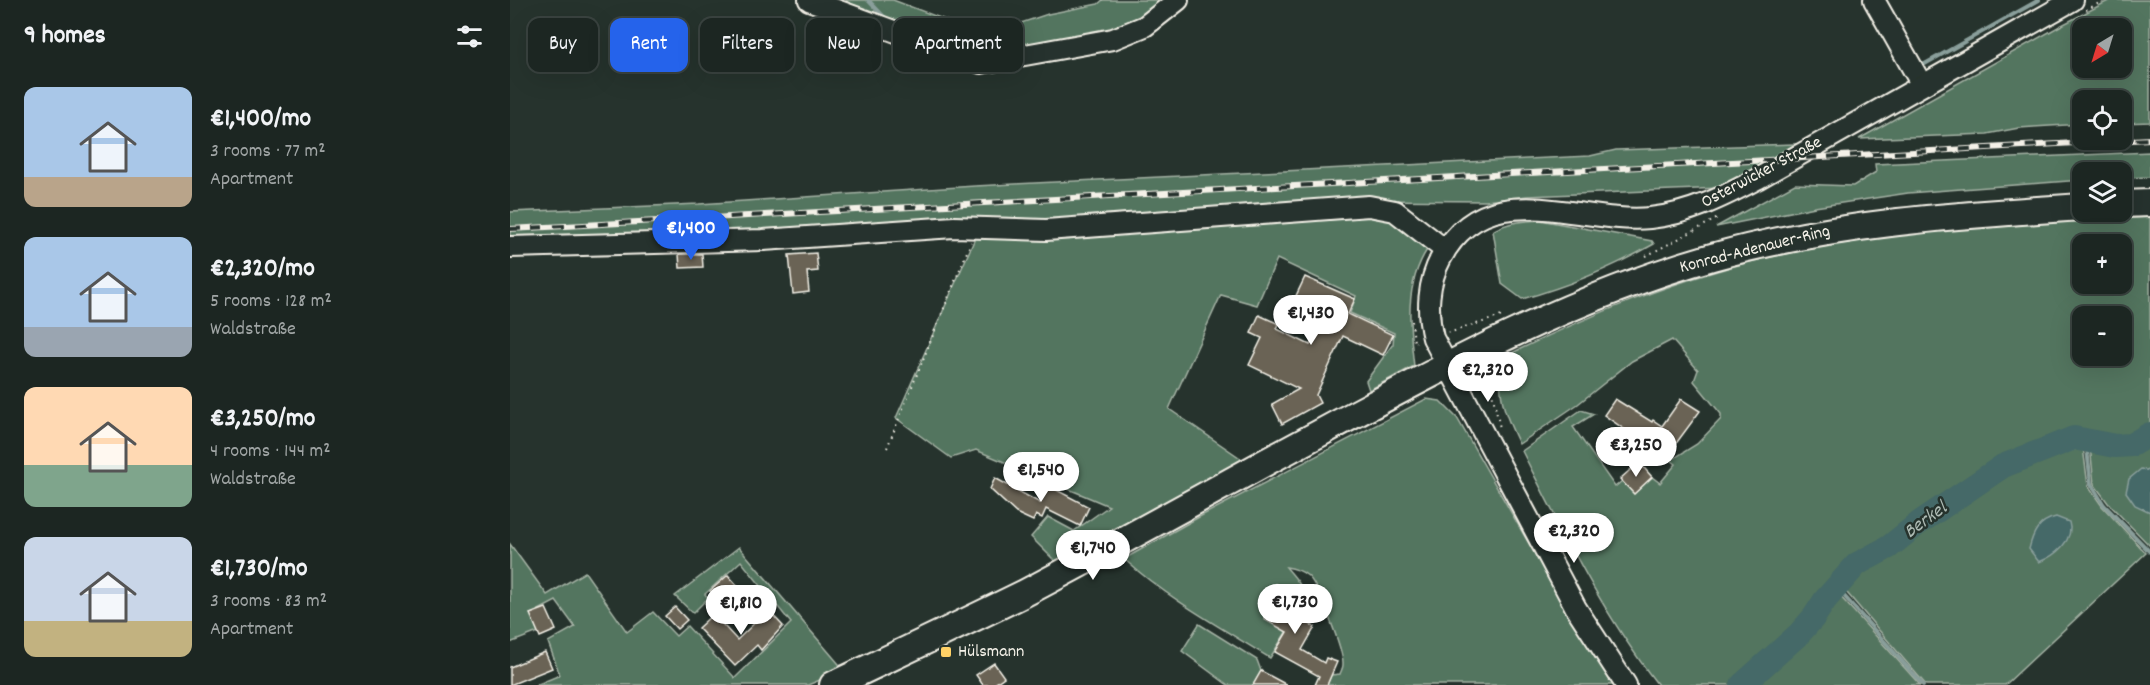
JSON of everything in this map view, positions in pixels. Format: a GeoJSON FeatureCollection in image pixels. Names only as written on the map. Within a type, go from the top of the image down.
{"type":"FeatureCollection","features":[{"type":"Feature","properties":{"kind":"main road"},"geometry":{"type":"LineString","coordinates":[[2132,204],[2150,203]]}},
{"type":"Feature","properties":{"kind":"main road","name":"Konrad-Adenauer-Ring"},"geometry":{"type":"LineString","coordinates":[[832,685],[1041,584],[1446,365],[1519,329],[1638,281],[1769,242],[1860,225],[1953,215],[2072,208]]}},
{"type":"Feature","properties":{"kind":"street"},"geometry":{"type":"LineString","coordinates":[[810,0],[981,63],[1113,39],[1145,26],[1178,0]]}},
{"type":"Feature","properties":{"kind":"street"},"geometry":{"type":"LineString","coordinates":[[1874,0],[1922,85]]}},
{"type":"Feature","properties":{"kind":"street","name":"Osterwicker Straße"},"geometry":{"type":"LineString","coordinates":[[1626,685],[1576,608],[1433,338],[1429,303],[1434,272],[1445,250],[1472,224],[1494,213],[1516,207],[1541,207],[1613,219],[1632,219],[1669,215],[1707,204],[1757,179],[2073,0]]}},
{"type":"Feature","properties":{"kind":"street"},"geometry":{"type":"LineString","coordinates":[[510,246],[763,240],[954,227],[1046,230],[1369,206],[1395,211],[1445,250]]}},
{"type":"Feature","properties":{"kind":"path"},"geometry":{"type":"LineString","coordinates":[[887,448],[972,241],[974,228]]}},
{"type":"Feature","properties":{"kind":"green space"},"geometry":{"type":"Polygon","coordinates":[[[846,0],[893,0],[940,18],[893,18],[893,21],[850,6],[846,0]]]}},
{"type":"Feature","properties":{"kind":"green space"},"geometry":{"type":"Polygon","coordinates":[[[1103,0],[1178,0],[1159,16],[1023,55],[1023,22],[1048,14],[1098,4],[1103,0]]]}},
{"type":"Feature","properties":{"kind":"green space"},"geometry":{"type":"Polygon","coordinates":[[[2110,0],[2150,0],[2150,122],[2132,123],[2132,90],[2072,90],[2072,125],[2019,128],[1987,134],[1859,139],[2072,20],[2072,78],[2132,78],[2132,18],[2075,18],[2110,0]]]}},
{"type":"Feature","properties":{"kind":"green space"},"geometry":{"type":"Polygon","coordinates":[[[1796,144],[1721,188],[1527,196],[1486,201],[1365,200],[1321,207],[510,242],[510,212],[699,204],[975,186],[1590,156],[1616,150],[1796,144]]]}},
{"type":"Feature","properties":{"kind":"green space"},"geometry":{"type":"Polygon","coordinates":[[[2150,152],[2150,177],[2132,178],[2132,162],[2072,162],[2072,181],[1908,193],[1815,207],[1716,227],[1795,184],[1853,186],[1876,172],[1875,164],[2150,152]]]}},
{"type":"Feature","properties":{"kind":"green space"},"geometry":{"type":"Polygon","coordinates":[[[1369,211],[1392,216],[1428,248],[1415,276],[1410,306],[1414,366],[1369,390],[1366,381],[1393,344],[1394,333],[1350,313],[1356,296],[1277,259],[1257,305],[1221,295],[1169,409],[1246,462],[1061,567],[1031,537],[1048,517],[1074,531],[1109,506],[976,450],[951,458],[896,418],[976,236],[1369,211]]]}},
{"type":"Feature","properties":{"kind":"green space"},"geometry":{"type":"Polygon","coordinates":[[[2150,217],[2150,422],[2145,429],[2124,439],[2076,434],[2002,460],[1967,479],[1901,531],[1866,548],[1853,558],[1797,628],[1739,676],[1733,685],[1658,685],[1601,601],[1522,451],[1581,410],[1594,414],[1573,427],[1615,487],[1622,481],[1634,494],[1652,477],[1660,483],[1676,464],[1671,460],[1697,444],[1721,419],[1721,414],[1694,381],[1698,370],[1672,340],[1632,361],[1578,404],[1519,444],[1502,401],[1501,374],[1493,381],[1496,361],[1597,314],[1669,286],[1776,256],[1915,234],[2072,221],[2132,222],[2132,218],[2150,217]]]}},
{"type":"Feature","properties":{"kind":"green space"},"geometry":{"type":"Polygon","coordinates":[[[1540,220],[1652,241],[1654,244],[1590,276],[1522,299],[1502,284],[1493,231],[1510,224],[1540,220]]]}},
{"type":"Feature","properties":{"kind":"green space"},"geometry":{"type":"Polygon","coordinates":[[[1426,399],[1440,401],[1457,418],[1567,610],[1617,685],[1327,685],[1331,675],[1340,674],[1343,666],[1342,658],[1324,604],[1308,576],[1286,567],[1303,591],[1300,609],[1280,601],[1286,591],[1275,584],[1264,619],[1276,626],[1290,626],[1270,658],[1158,587],[1124,559],[1199,517],[1426,399]]]}},
{"type":"Feature","properties":{"kind":"green space"},"geometry":{"type":"Polygon","coordinates":[[[2150,442],[2150,546],[2108,503],[2094,484],[2090,446],[2113,451],[2128,451],[2150,442]]]}},
{"type":"Feature","properties":{"kind":"green space"},"geometry":{"type":"Polygon","coordinates":[[[2083,447],[2088,486],[2102,506],[2146,553],[2005,685],[1926,685],[1847,593],[1842,592],[1864,567],[1925,531],[1978,488],[2008,471],[2083,447]]]}},
{"type":"Feature","properties":{"kind":"green space"},"geometry":{"type":"Polygon","coordinates":[[[510,544],[547,595],[585,572],[627,632],[653,612],[676,636],[687,626],[735,678],[791,623],[741,561],[705,594],[708,598],[693,613],[675,596],[739,547],[844,670],[808,685],[536,685],[560,675],[548,642],[575,627],[556,601],[531,614],[538,632],[510,643],[510,544]]]}},
{"type":"Feature","properties":{"kind":"green space"},"geometry":{"type":"Polygon","coordinates":[[[1839,595],[1920,685],[1750,685],[1807,637],[1839,595]]]}},
{"type":"Feature","properties":{"kind":"green space"},"geometry":{"type":"Polygon","coordinates":[[[1199,624],[1257,660],[1261,671],[1253,685],[1228,685],[1182,651],[1199,624]]]}},
{"type":"Feature","properties":{"kind":"water"},"geometry":{"type":"Polygon","coordinates":[[[2141,469],[2150,471],[2150,512],[2135,505],[2126,492],[2129,479],[2141,469]]]}},
{"type":"Feature","properties":{"kind":"water"},"geometry":{"type":"Polygon","coordinates":[[[2056,517],[2069,522],[2069,535],[2057,551],[2039,562],[2029,549],[2032,538],[2037,528],[2045,521],[2056,517]]]}},
{"type":"Feature","properties":{"kind":"building"},"geometry":{"type":"Polygon","coordinates":[[[816,253],[818,271],[807,272],[809,292],[793,294],[789,255],[816,253]]]}},
{"type":"Feature","properties":{"kind":"building"},"geometry":{"type":"Polygon","coordinates":[[[679,254],[702,254],[703,267],[680,268],[679,254]]]}},
{"type":"Feature","properties":{"kind":"building"},"geometry":{"type":"Polygon","coordinates":[[[1305,277],[1355,299],[1348,314],[1393,335],[1383,355],[1343,336],[1316,395],[1320,403],[1282,424],[1272,404],[1299,389],[1249,365],[1262,338],[1251,333],[1259,315],[1279,324],[1277,329],[1310,345],[1320,325],[1312,321],[1317,311],[1294,300],[1305,277]]]}},
{"type":"Feature","properties":{"kind":"building"},"geometry":{"type":"Polygon","coordinates":[[[1615,399],[1662,426],[1681,399],[1700,411],[1666,457],[1647,444],[1640,455],[1624,444],[1631,434],[1604,415],[1615,399]]]}},
{"type":"Feature","properties":{"kind":"building"},"geometry":{"type":"Polygon","coordinates":[[[1639,462],[1652,477],[1634,494],[1620,479],[1639,462]]]}},
{"type":"Feature","properties":{"kind":"building"},"geometry":{"type":"Polygon","coordinates":[[[995,478],[1040,503],[1049,486],[1089,507],[1080,526],[1046,509],[1042,518],[1036,515],[1033,521],[1016,513],[990,489],[995,478]]]}},
{"type":"Feature","properties":{"kind":"building"},"geometry":{"type":"Polygon","coordinates":[[[728,575],[745,594],[728,610],[710,591],[728,575]]]}},
{"type":"Feature","properties":{"kind":"building"},"geometry":{"type":"Polygon","coordinates":[[[1275,584],[1286,590],[1282,598],[1300,609],[1296,616],[1315,627],[1302,650],[1324,663],[1326,658],[1337,662],[1327,685],[1315,685],[1319,676],[1275,652],[1287,632],[1264,619],[1267,614],[1260,610],[1275,584]]]}},
{"type":"Feature","properties":{"kind":"building"},"geometry":{"type":"Polygon","coordinates":[[[675,607],[687,620],[677,629],[665,616],[675,607]]]}},
{"type":"Feature","properties":{"kind":"building"},"geometry":{"type":"Polygon","coordinates":[[[546,608],[556,630],[540,637],[530,614],[546,608]]]}},
{"type":"Feature","properties":{"kind":"building"},"geometry":{"type":"Polygon","coordinates":[[[768,610],[783,626],[761,650],[757,645],[735,666],[698,628],[713,614],[737,640],[768,610]]]}},
{"type":"Feature","properties":{"kind":"building"},"geometry":{"type":"Polygon","coordinates":[[[545,652],[552,668],[510,685],[510,667],[545,652]]]}},
{"type":"Feature","properties":{"kind":"building"},"geometry":{"type":"Polygon","coordinates":[[[994,663],[1004,677],[993,685],[983,685],[976,675],[994,663]]]}},
{"type":"Feature","properties":{"kind":"building"},"geometry":{"type":"Polygon","coordinates":[[[1261,671],[1287,685],[1253,685],[1261,671]]]}},
{"type":"Feature","properties":{"kind":"waterway"},"geometry":{"type":"LineString","coordinates":[[868,0],[886,19]]}},
{"type":"Feature","properties":{"kind":"waterway"},"geometry":{"type":"LineString","coordinates":[[1923,65],[2039,0]]}},
{"type":"Feature","properties":{"kind":"waterway","name":"Berkel"},"geometry":{"type":"LineString","coordinates":[[1742,685],[1799,634],[1857,564],[1889,547],[1919,523],[2003,466],[2074,438],[2115,446],[2131,445],[2150,434]]}},
{"type":"Feature","properties":{"kind":"waterway"},"geometry":{"type":"LineString","coordinates":[[2086,441],[2091,484],[2104,505],[2150,552]]}},
{"type":"Feature","properties":{"kind":"waterway"},"geometry":{"type":"LineString","coordinates":[[1837,588],[1923,685]]}},
{"type":"Feature","properties":{"kind":"railway"},"geometry":{"type":"LineString","coordinates":[[510,229],[2150,139]]}},
{"type":"Feature","properties":{"kind":"place","name":"Hülsmann"},"geometry":{"type":"Point","coordinates":[946,652]}}]}
